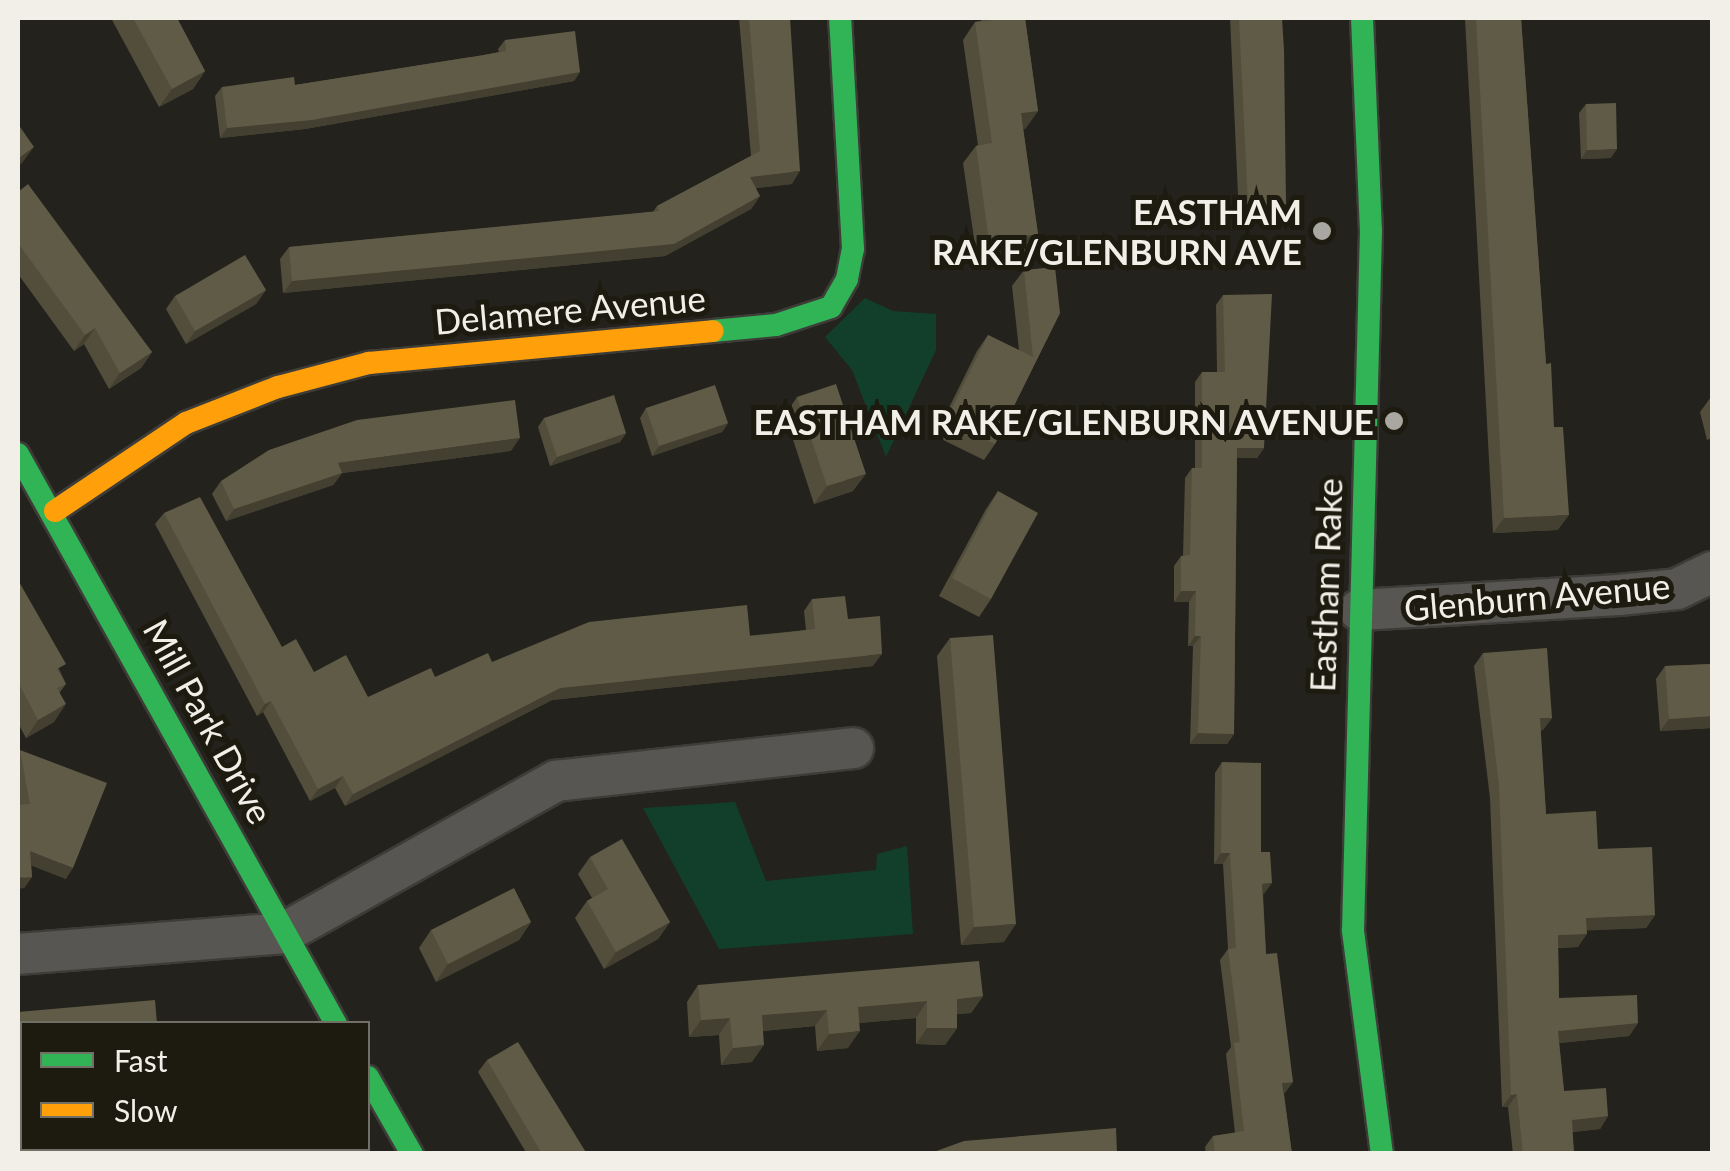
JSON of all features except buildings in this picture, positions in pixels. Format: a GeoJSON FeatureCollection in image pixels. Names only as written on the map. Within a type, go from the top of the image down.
{"type":"FeatureCollection","features":[{"type":"Feature","properties":{"kind":"street","name":"Delamere Avenue"},"geometry":{"type":"LineString","coordinates":[[54,511],[186,423],[278,387],[370,363],[776,325],[832,307],[848,279],[853,248],[840,18]]}},
{"type":"Feature","properties":{"kind":"street","name":"Eastham Rake"},"geometry":{"type":"LineString","coordinates":[[1362,18],[1371,230],[1352,931],[1382,1154]]}},
{"type":"Feature","properties":{"kind":"street","name":"Mill Park Drive"},"geometry":{"type":"LineString","coordinates":[[18,454],[54,511],[334,1021]]}},
{"type":"Feature","properties":{"kind":"street","name":"Glenburn Avenue"},"geometry":{"type":"LineString","coordinates":[[1359,610],[1618,595],[1677,588],[1712,572]]}},
{"type":"Feature","properties":{"kind":"street"},"geometry":{"type":"LineString","coordinates":[[18,954],[284,933],[556,781],[853,748]]}},
{"type":"Feature","properties":{"kind":"street"},"geometry":{"type":"LineString","coordinates":[[370,1080],[412,1154]]}},
{"type":"Feature","properties":{"kind":"green space"},"geometry":{"type":"Polygon","coordinates":[[[865,298],[893,311],[936,314],[936,350],[886,457],[852,370],[825,337],[865,298]]]}},
{"type":"Feature","properties":{"kind":"green space"},"geometry":{"type":"Polygon","coordinates":[[[735,802],[766,881],[876,870],[877,854],[907,846],[913,934],[719,949],[643,808],[735,802]]]}},
{"type":"Feature","properties":{"kind":"traffic: fast"},"geometry":{"type":"LineString","coordinates":[[713,331],[776,325],[831,307],[847,279],[853,249],[840,18]]}},
{"type":"Feature","properties":{"kind":"traffic: fast"},"geometry":{"type":"LineString","coordinates":[[1362,18],[1371,230],[1353,931],[1382,1154]]}},
{"type":"Feature","properties":{"kind":"traffic: fast"},"geometry":{"type":"LineString","coordinates":[[18,454],[334,1021]]}},
{"type":"Feature","properties":{"kind":"traffic: fast"},"geometry":{"type":"LineString","coordinates":[[370,1080],[412,1154]]}},
{"type":"Feature","properties":{"kind":"traffic: slow"},"geometry":{"type":"LineString","coordinates":[[55,511],[186,423],[278,387],[369,363],[713,331]]}},
{"type":"Feature","properties":{"kind":"place","name":"EASTHAM RAKE/GLENBURN AVE"},"geometry":{"type":"Point","coordinates":[1322,231]}},
{"type":"Feature","properties":{"kind":"place","name":"EASTHAM RAKE/GLENBURN AVENUE"},"geometry":{"type":"Point","coordinates":[1394,421]}}]}
